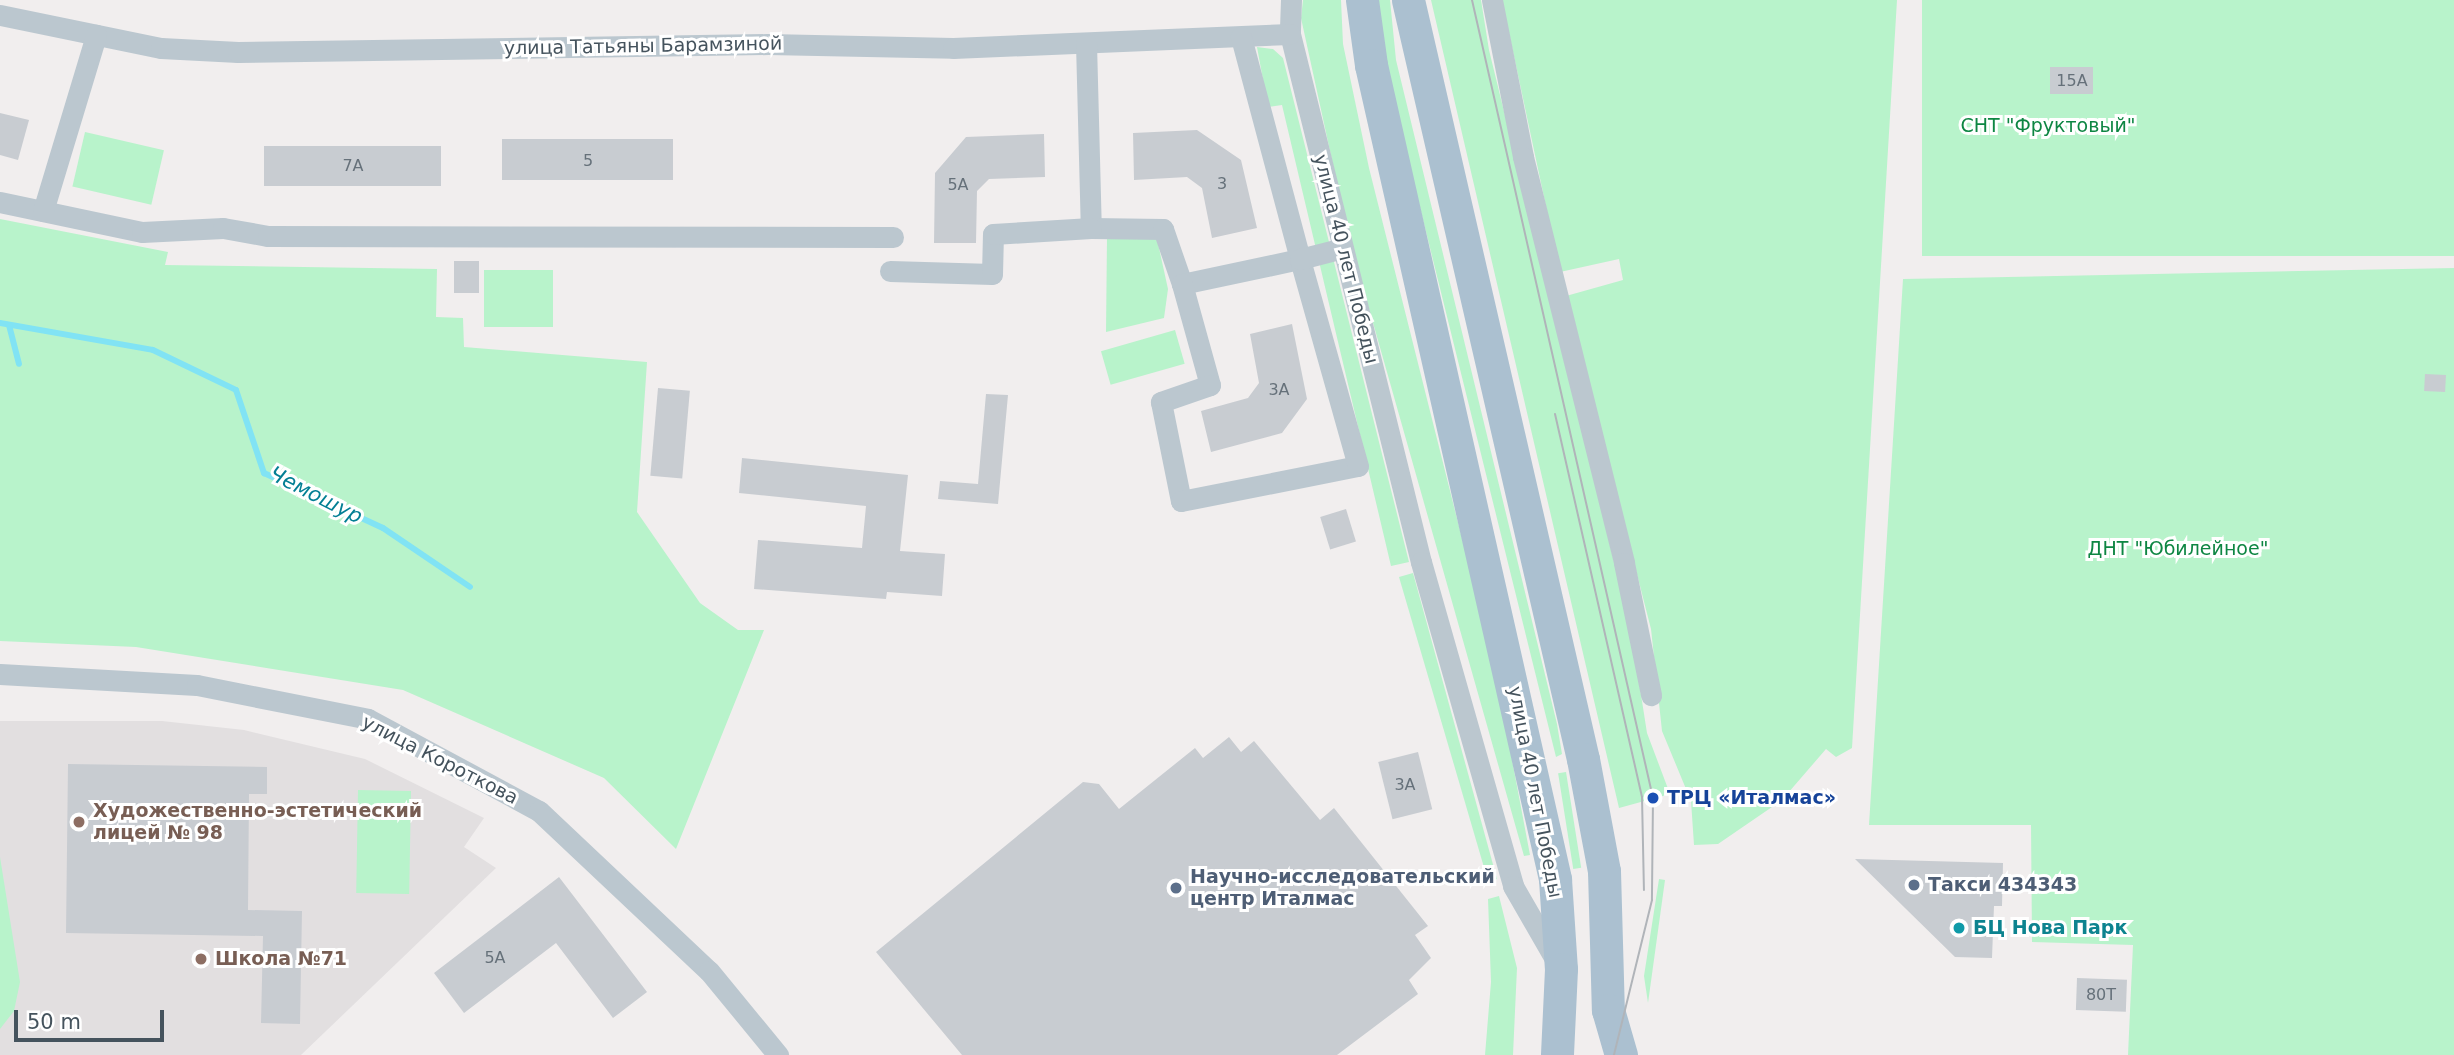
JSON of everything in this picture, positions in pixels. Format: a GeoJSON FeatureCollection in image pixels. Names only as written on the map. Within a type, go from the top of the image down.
{"type":"FeatureCollection","features":[{"type":"Feature","properties":{"kind":"main road","name":"улица 40 лет Победы"},"geometry":{"type":"LineString","coordinates":[[1362,0],[1371,65],[1534,770],[1555,879],[1561,969]]}},
{"type":"Feature","properties":{"kind":"main road"},"geometry":{"type":"LineString","coordinates":[[1408,0],[1583,759],[1604,871],[1608,1010],[1621,1055]]}},
{"type":"Feature","properties":{"kind":"main road"},"geometry":{"type":"LineString","coordinates":[[1534,770],[1583,759]]}},
{"type":"Feature","properties":{"kind":"main road"},"geometry":{"type":"LineString","coordinates":[[1558,1055],[1561,969]]}},
{"type":"Feature","properties":{"kind":"street","name":"улица 40 лет Победы"},"geometry":{"type":"LineString","coordinates":[[1291,0],[1290,34],[1421,562],[1513,886],[1561,969]]}},
{"type":"Feature","properties":{"kind":"street"},"geometry":{"type":"LineString","coordinates":[[1492,0],[1523,157],[1624,563],[1651,695]]}},
{"type":"Feature","properties":{"kind":"street","name":"улица Татьяны Барамзиной"},"geometry":{"type":"LineString","coordinates":[[0,15],[161,48],[238,52],[1086,43],[1290,34]]}},
{"type":"Feature","properties":{"kind":"street"},"geometry":{"type":"LineString","coordinates":[[43,211],[96,35]]}},
{"type":"Feature","properties":{"kind":"street"},"geometry":{"type":"LineString","coordinates":[[890,271],[992,274],[993,234],[1091,228],[1163,229],[1182,284],[1210,385],[1161,402],[1181,500],[1358,466],[1241,37]]}},
{"type":"Feature","properties":{"kind":"street"},"geometry":{"type":"LineString","coordinates":[[1086,43],[1091,228]]}},
{"type":"Feature","properties":{"kind":"street"},"geometry":{"type":"LineString","coordinates":[[0,202],[142,232],[223,228],[268,236],[893,237]]}},
{"type":"Feature","properties":{"kind":"street"},"geometry":{"type":"LineString","coordinates":[[1182,284],[1343,248]]}},
{"type":"Feature","properties":{"kind":"street","name":"улица Короткова"},"geometry":{"type":"LineString","coordinates":[[0,674],[197,685],[368,719],[539,811],[709,971],[778,1055]]}},
{"type":"Feature","properties":{"kind":"shaded area","name":"Школа №71"},"geometry":{"type":"Polygon","coordinates":[[[0,721],[162,721],[244,730],[365,759],[484,818],[464,847],[496,868],[301,1055],[0,1055],[0,721]]]}},
{"type":"Feature","properties":{"kind":"green space"},"geometry":{"type":"Polygon","coordinates":[[[1303,0],[1341,0],[1343,44],[1369,168],[1495,670],[1530,855],[1524,856],[1349,238],[1301,18],[1303,0]]]}},
{"type":"Feature","properties":{"kind":"green space"},"geometry":{"type":"Polygon","coordinates":[[[1377,0],[1390,0],[1396,60],[1557,724],[1562,754],[1556,757],[1384,62],[1377,0]]]}},
{"type":"Feature","properties":{"kind":"green space"},"geometry":{"type":"Polygon","coordinates":[[[1431,0],[1481,0],[1489,50],[1631,631],[1647,733],[1670,794],[1619,808],[1431,0]]]}},
{"type":"Feature","properties":{"kind":"green space"},"geometry":{"type":"Polygon","coordinates":[[[1502,0],[1897,0],[1852,748],[1836,757],[1826,749],[1782,800],[1718,844],[1694,845],[1691,801],[1662,731],[1651,629],[1566,296],[1623,280],[1619,259],[1560,272],[1502,0]]]}},
{"type":"Feature","properties":{"kind":"green space","name":"СНТ \"Фруктовый\""},"geometry":{"type":"Polygon","coordinates":[[[1922,0],[2454,0],[2454,256],[1922,256],[1922,0]]]}},
{"type":"Feature","properties":{"kind":"green space"},"geometry":{"type":"Polygon","coordinates":[[[1257,47],[1273,49],[1283,58],[1409,562],[1391,566],[1282,105],[1268,107],[1257,47]]]}},
{"type":"Feature","properties":{"kind":"green space"},"geometry":{"type":"Polygon","coordinates":[[[85,132],[164,150],[151,205],[72,187],[85,132]]]}},
{"type":"Feature","properties":{"kind":"green space"},"geometry":{"type":"Polygon","coordinates":[[[0,219],[168,252],[165,265],[437,269],[436,317],[463,318],[464,347],[647,362],[637,512],[700,603],[738,630],[764,630],[676,849],[604,778],[403,690],[136,647],[0,641],[0,219]]]}},
{"type":"Feature","properties":{"kind":"green space"},"geometry":{"type":"Polygon","coordinates":[[[1107,238],[1157,239],[1168,289],[1164,318],[1106,332],[1107,238]]]}},
{"type":"Feature","properties":{"kind":"green space","name":"ДНТ \"Юбилейное\""},"geometry":{"type":"Polygon","coordinates":[[[2454,268],[2454,1055],[2128,1055],[2133,945],[2032,942],[2031,825],[1869,825],[1903,279],[2454,268]]]}},
{"type":"Feature","properties":{"kind":"green space"},"geometry":{"type":"Polygon","coordinates":[[[484,270],[553,270],[553,327],[484,327],[484,270]]]}},
{"type":"Feature","properties":{"kind":"green space"},"geometry":{"type":"Polygon","coordinates":[[[1175,330],[1185,364],[1111,385],[1101,351],[1175,330]]]}},
{"type":"Feature","properties":{"kind":"green space"},"geometry":{"type":"Polygon","coordinates":[[[1413,573],[1497,879],[1488,881],[1399,577],[1413,573]]]}},
{"type":"Feature","properties":{"kind":"green space"},"geometry":{"type":"Polygon","coordinates":[[[1566,772],[1581,868],[1573,869],[1558,773],[1566,772]]]}},
{"type":"Feature","properties":{"kind":"green space"},"geometry":{"type":"Polygon","coordinates":[[[358,790],[411,791],[409,894],[356,893],[358,790]]]}},
{"type":"Feature","properties":{"kind":"green space"},"geometry":{"type":"Polygon","coordinates":[[[0,857],[20,982],[14,1011],[0,1029],[0,857]]]}},
{"type":"Feature","properties":{"kind":"green space"},"geometry":{"type":"Polygon","coordinates":[[[1659,879],[1665,880],[1648,1003],[1644,976],[1659,879]]]}},
{"type":"Feature","properties":{"kind":"green space"},"geometry":{"type":"Polygon","coordinates":[[[1499,896],[1517,968],[1513,1055],[1485,1055],[1491,982],[1488,899],[1499,896]]]}},
{"type":"Feature","properties":{"kind":"building"},"geometry":{"type":"Polygon","coordinates":[[[2050,67],[2093,67],[2093,94],[2050,94],[2050,67]]]}},
{"type":"Feature","properties":{"kind":"building"},"geometry":{"type":"Polygon","coordinates":[[[0,113],[29,120],[18,160],[0,155],[0,113]]]}},
{"type":"Feature","properties":{"kind":"building"},"geometry":{"type":"Polygon","coordinates":[[[1197,130],[1241,160],[1257,228],[1212,238],[1202,188],[1187,177],[1134,180],[1133,133],[1197,130]]]}},
{"type":"Feature","properties":{"kind":"building"},"geometry":{"type":"Polygon","coordinates":[[[1044,134],[1045,177],[989,179],[977,191],[976,243],[934,243],[935,173],[966,137],[1044,134]]]}},
{"type":"Feature","properties":{"kind":"building"},"geometry":{"type":"Polygon","coordinates":[[[502,139],[673,139],[673,180],[502,180],[502,139]]]}},
{"type":"Feature","properties":{"kind":"building"},"geometry":{"type":"Polygon","coordinates":[[[264,146],[441,146],[441,186],[264,186],[264,146]]]}},
{"type":"Feature","properties":{"kind":"building"},"geometry":{"type":"Polygon","coordinates":[[[454,261],[479,261],[479,293],[454,293],[454,261]]]}},
{"type":"Feature","properties":{"kind":"building"},"geometry":{"type":"Polygon","coordinates":[[[1292,324],[1307,399],[1282,433],[1211,452],[1201,411],[1248,398],[1259,383],[1250,334],[1292,324]]]}},
{"type":"Feature","properties":{"kind":"building"},"geometry":{"type":"Polygon","coordinates":[[[2425,374],[2446,375],[2445,392],[2424,391],[2425,374]]]}},
{"type":"Feature","properties":{"kind":"building"},"geometry":{"type":"Polygon","coordinates":[[[658,388],[690,391],[682,478],[650,476],[658,388]]]}},
{"type":"Feature","properties":{"kind":"building"},"geometry":{"type":"Polygon","coordinates":[[[986,394],[1008,395],[998,504],[938,499],[940,481],[978,484],[986,394]]]}},
{"type":"Feature","properties":{"kind":"building"},"geometry":{"type":"Polygon","coordinates":[[[742,458],[908,475],[900,551],[945,554],[942,596],[887,592],[886,599],[754,589],[758,540],[862,548],[866,506],[739,493],[742,458]]]}},
{"type":"Feature","properties":{"kind":"building"},"geometry":{"type":"Polygon","coordinates":[[[1346,509],[1356,542],[1330,549],[1320,517],[1346,509]]]}},
{"type":"Feature","properties":{"kind":"building","name":"Научно-исследовательский центр Италмас"},"geometry":{"type":"Polygon","coordinates":[[[1229,737],[1241,752],[1254,741],[1320,820],[1334,808],[1428,926],[1415,935],[1431,958],[1409,980],[1418,994],[1337,1055],[962,1055],[876,952],[1083,782],[1099,784],[1119,809],[1195,748],[1203,758],[1229,737]]]}},
{"type":"Feature","properties":{"kind":"building"},"geometry":{"type":"Polygon","coordinates":[[[1418,752],[1432,809],[1392,819],[1378,762],[1418,752]]]}},
{"type":"Feature","properties":{"kind":"building"},"geometry":{"type":"Polygon","coordinates":[[[68,764],[267,767],[267,794],[249,794],[248,910],[302,911],[300,1024],[261,1023],[263,936],[66,933],[68,764]]]}},
{"type":"Feature","properties":{"kind":"building","name":"БЦ Нова Парк"},"geometry":{"type":"Polygon","coordinates":[[[1855,859],[2003,863],[2002,906],[1994,906],[1992,958],[1955,957],[1855,859]]]}},
{"type":"Feature","properties":{"kind":"building"},"geometry":{"type":"Polygon","coordinates":[[[559,877],[647,992],[613,1018],[556,943],[464,1013],[434,973],[559,877]]]}},
{"type":"Feature","properties":{"kind":"building"},"geometry":{"type":"Polygon","coordinates":[[[2077,978],[2127,980],[2126,1012],[2076,1010],[2077,978]]]}},
{"type":"Feature","properties":{"kind":"waterway","name":"Чемошур"},"geometry":{"type":"LineString","coordinates":[[0,323],[153,350],[236,390],[264,473],[383,528],[470,587]]}},
{"type":"Feature","properties":{"kind":"waterway"},"geometry":{"type":"LineString","coordinates":[[9,325],[19,364]]}},
{"type":"Feature","properties":{"kind":"tram line"},"geometry":{"type":"LineString","coordinates":[[1472,0],[1653,798],[1652,900],[1614,1055]]}},
{"type":"Feature","properties":{"kind":"tram line"},"geometry":{"type":"LineString","coordinates":[[1555,414],[1642,797],[1644,890]]}},
{"type":"Feature","properties":{"kind":"place","name":"ТРЦ «Италмас»"},"geometry":{"type":"Point","coordinates":[1653,798]}},
{"type":"Feature","properties":{"kind":"place","name":"Художественно-эстетический лицей № 98"},"geometry":{"type":"Point","coordinates":[79,822]}},
{"type":"Feature","properties":{"kind":"place","name":"Такси 434343"},"geometry":{"type":"Point","coordinates":[1914,885]}},
{"type":"Feature","properties":{"kind":"place","name":"Научно-исследовательский центр Италмас"},"geometry":{"type":"Point","coordinates":[1176,888]}},
{"type":"Feature","properties":{"kind":"place","name":"БЦ Нова Парк"},"geometry":{"type":"Point","coordinates":[1959,928]}},
{"type":"Feature","properties":{"kind":"place","name":"Школа №71"},"geometry":{"type":"Point","coordinates":[201,959]}}]}
